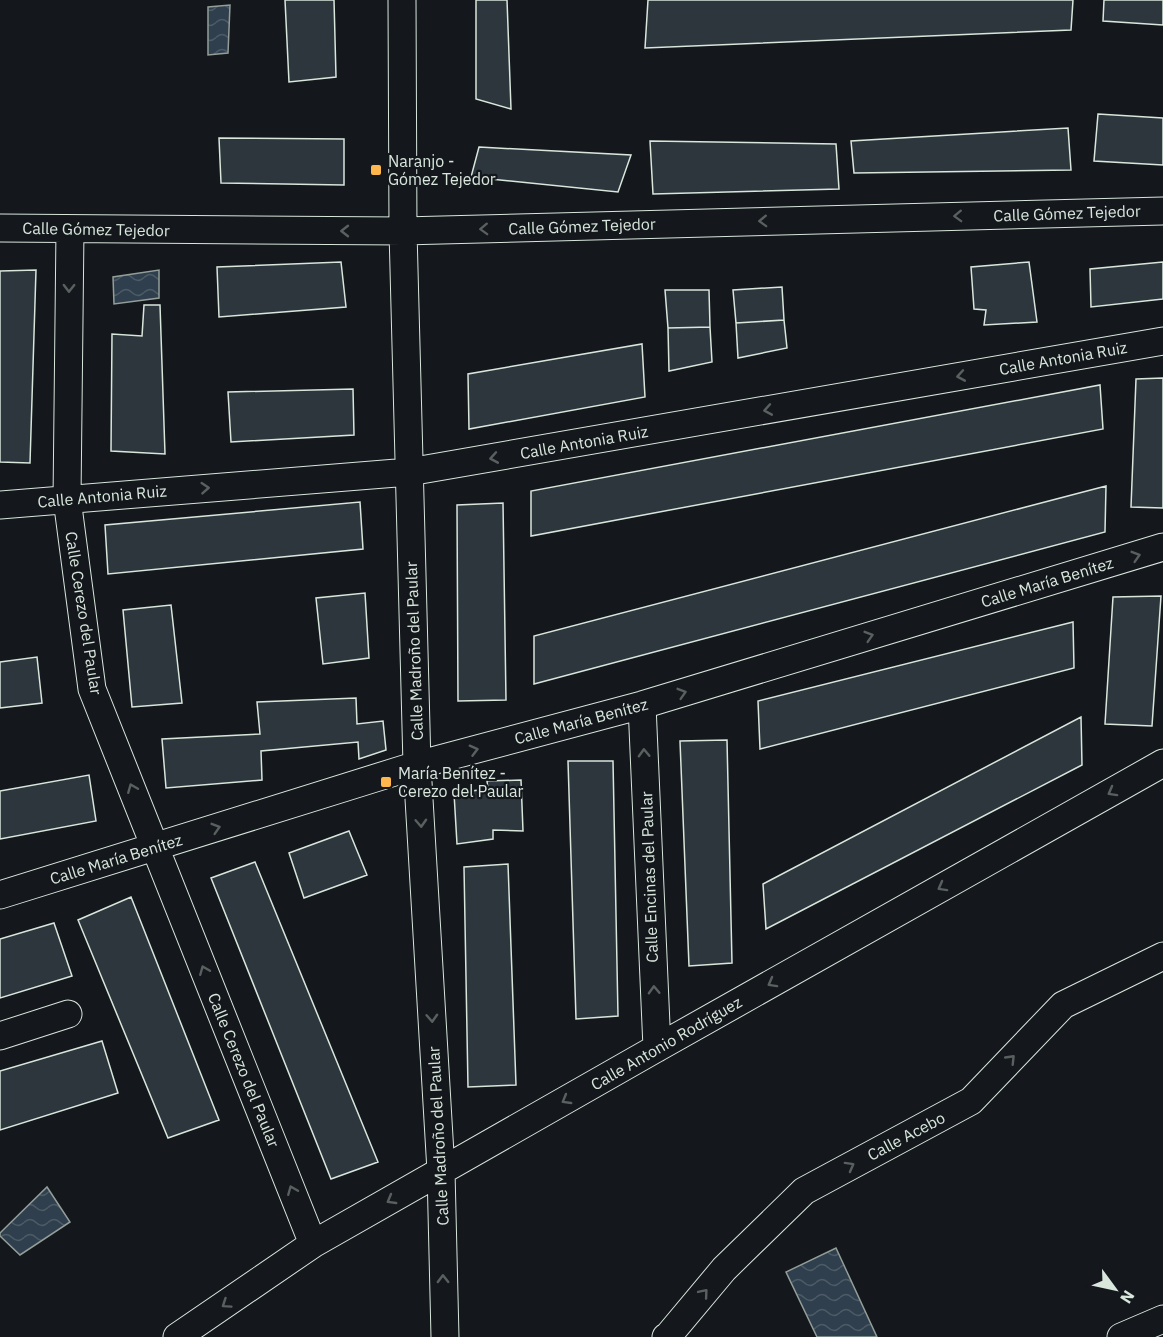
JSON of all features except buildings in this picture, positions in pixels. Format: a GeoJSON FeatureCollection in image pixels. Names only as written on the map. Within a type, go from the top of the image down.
{"type":"FeatureCollection","features":[{"type":"Feature","properties":{"kind":"street","name":"Calle Madroño del Paular"},"geometry":{"type":"LineString","coordinates":[[402,0],[403,231],[417,765],[441,1171],[445,1337]]}},
{"type":"Feature","properties":{"kind":"street","name":"Calle Gómez Tejedor"},"geometry":{"type":"LineString","coordinates":[[0,228],[403,231],[1163,211]]}},
{"type":"Feature","properties":{"kind":"street","name":"Calle Cerezo del Paular"},"geometry":{"type":"LineString","coordinates":[[70,230],[66,499],[92,689],[313,1244]]}},
{"type":"Feature","properties":{"kind":"street","name":"Calle Antonia Ruiz"},"geometry":{"type":"LineString","coordinates":[[0,505],[409,472],[1163,341]]}},
{"type":"Feature","properties":{"kind":"street","name":"Calle María Benítez"},"geometry":{"type":"LineString","coordinates":[[0,896],[417,765],[642,705],[1163,547]]}},
{"type":"Feature","properties":{"kind":"street","name":"Calle Encinas del Paular"},"geometry":{"type":"LineString","coordinates":[[642,705],[657,1048]]}},
{"type":"Feature","properties":{"kind":"street","name":"Calle Antonio Rodríguez"},"geometry":{"type":"LineString","coordinates":[[177,1337],[313,1244],[1163,763]]}},
{"type":"Feature","properties":{"kind":"street","name":"Calle Acebo"},"geometry":{"type":"LineString","coordinates":[[666,1337],[724,1269],[804,1191],[971,1101],[1063,1005],[1163,956]]}},
{"type":"Feature","properties":{"kind":"street"},"geometry":{"type":"LineString","coordinates":[[0,1036],[68,1014]]}},
{"type":"Feature","properties":{"kind":"street"},"geometry":{"type":"LineString","coordinates":[[1121,1337],[1163,1319]]}},
{"type":"Feature","properties":{"kind":"water"},"geometry":{"type":"Polygon","coordinates":[[[230,5],[228,53],[208,55],[208,7],[230,5]]]}},
{"type":"Feature","properties":{"kind":"water"},"geometry":{"type":"Polygon","coordinates":[[[159,270],[159,298],[114,304],[113,277],[159,270]]]}},
{"type":"Feature","properties":{"kind":"water"},"geometry":{"type":"Polygon","coordinates":[[[47,1187],[70,1222],[20,1255],[0,1236],[0,1233],[47,1187]]]}},
{"type":"Feature","properties":{"kind":"water"},"geometry":{"type":"Polygon","coordinates":[[[836,1248],[877,1337],[817,1337],[786,1272],[836,1248]]]}},
{"type":"Feature","properties":{"kind":"place","name":"Naranjo - Gómez Tejedor"},"geometry":{"type":"Point","coordinates":[376,170]}},
{"type":"Feature","properties":{"kind":"place","name":"María Benítez - Cerezo del Paular"},"geometry":{"type":"Point","coordinates":[386,782]}}]}
